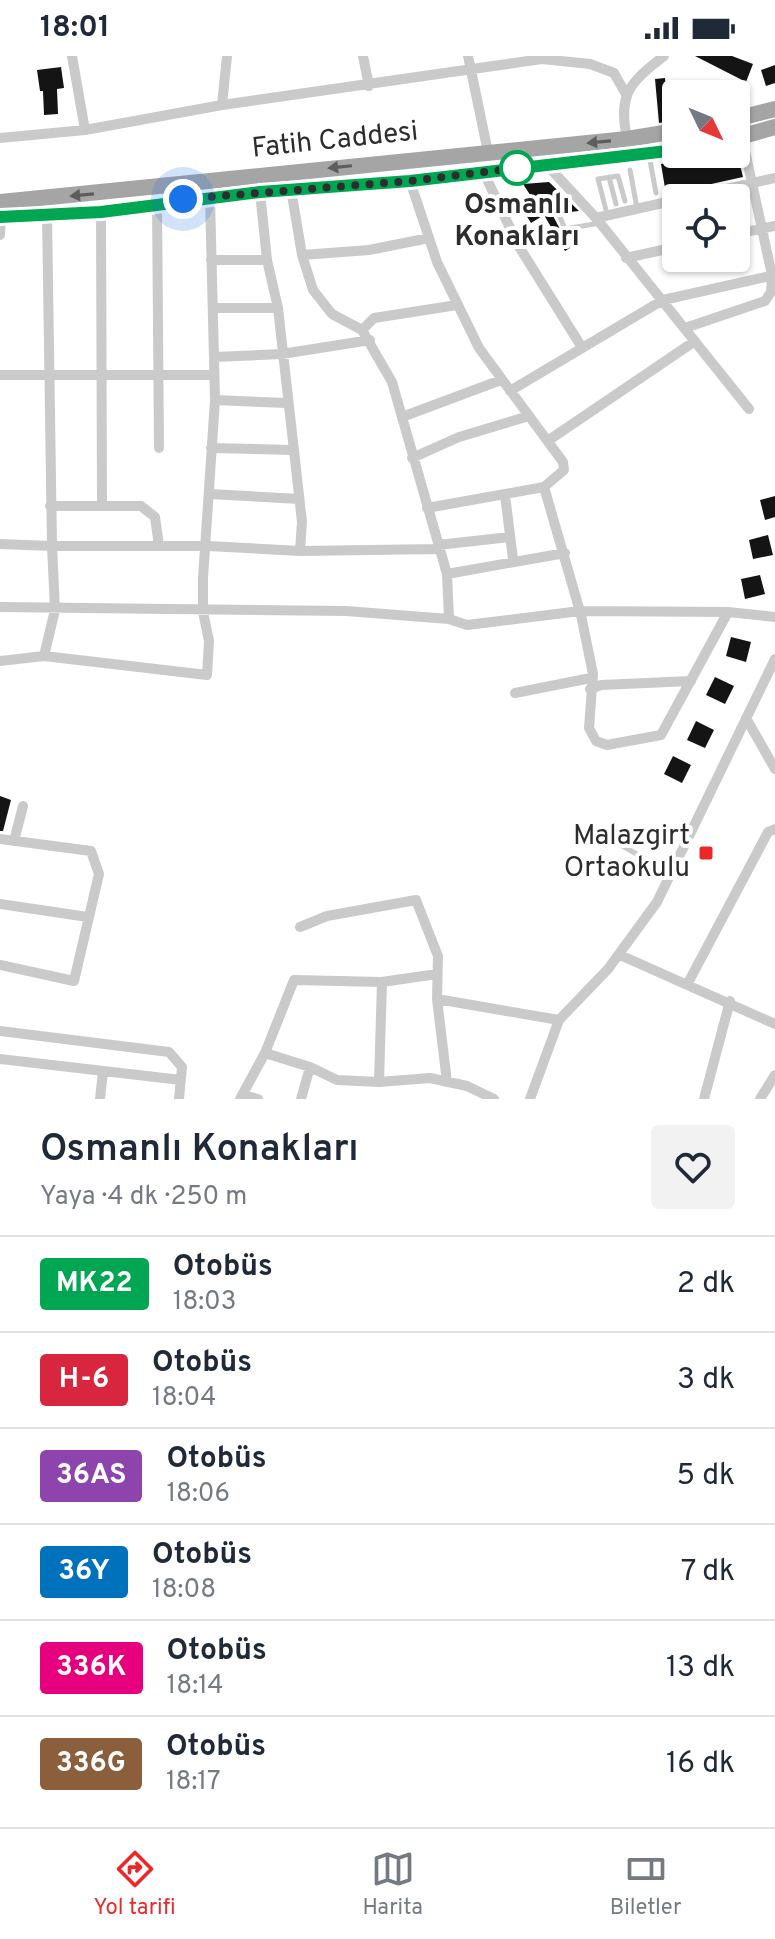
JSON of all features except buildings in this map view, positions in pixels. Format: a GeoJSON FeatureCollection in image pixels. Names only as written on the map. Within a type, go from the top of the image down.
{"type":"FeatureCollection","features":[{"type":"Feature","properties":{"kind":"main road"},"geometry":{"type":"LineString","coordinates":[[750,115],[775,109]]}},
{"type":"Feature","properties":{"kind":"main road"},"geometry":{"type":"LineString","coordinates":[[750,135],[775,127]]}},
{"type":"Feature","properties":{"kind":"main road","name":"Fatih Caddesi"},"geometry":{"type":"LineString","coordinates":[[0,202],[662,133]]}},
{"type":"Feature","properties":{"kind":"main road","name":"Fatih Caddesi"},"geometry":{"type":"LineString","coordinates":[[0,217],[101,212],[157,202],[410,181],[662,152]]}},
{"type":"Feature","properties":{"kind":"street"},"geometry":{"type":"LineString","coordinates":[[72,56],[85,130]]}},
{"type":"Feature","properties":{"kind":"street"},"geometry":{"type":"LineString","coordinates":[[222,105],[227,56]]}},
{"type":"Feature","properties":{"kind":"street"},"geometry":{"type":"LineString","coordinates":[[363,56],[369,86]]}},
{"type":"Feature","properties":{"kind":"street"},"geometry":{"type":"LineString","coordinates":[[627,139],[621,110],[633,80],[664,56]]}},
{"type":"Feature","properties":{"kind":"street"},"geometry":{"type":"LineString","coordinates":[[0,138],[85,130],[222,105],[369,86],[470,62],[553,58],[590,64],[614,73],[627,96]]}},
{"type":"Feature","properties":{"kind":"street"},"geometry":{"type":"LineString","coordinates":[[470,62],[488,152]]}},
{"type":"Feature","properties":{"kind":"street"},"geometry":{"type":"LineString","coordinates":[[547,165],[601,219],[626,258],[749,409]]}},
{"type":"Feature","properties":{"kind":"street"},"geometry":{"type":"LineString","coordinates":[[685,328],[765,301],[771,292],[774,275],[748,168]]}},
{"type":"Feature","properties":{"kind":"street"},"geometry":{"type":"LineString","coordinates":[[484,173],[518,245],[581,346]]}},
{"type":"Feature","properties":{"kind":"street"},"geometry":{"type":"LineString","coordinates":[[749,184],[775,178]]}},
{"type":"Feature","properties":{"kind":"street"},"geometry":{"type":"LineString","coordinates":[[410,181],[429,238],[479,348],[549,440],[563,462],[564,470],[544,487],[427,508]]}},
{"type":"Feature","properties":{"kind":"street"},"geometry":{"type":"LineString","coordinates":[[291,189],[309,283],[332,314],[362,330],[392,382],[447,574],[449,619]]}},
{"type":"Feature","properties":{"kind":"street"},"geometry":{"type":"LineString","coordinates":[[260,192],[267,260],[278,308],[286,403],[299,499],[300,551]]}},
{"type":"Feature","properties":{"kind":"street"},"geometry":{"type":"LineString","coordinates":[[0,661],[44,656],[207,675],[209,641],[203,612],[215,400],[210,197]]}},
{"type":"Feature","properties":{"kind":"street"},"geometry":{"type":"LineString","coordinates":[[157,202],[159,448]]}},
{"type":"Feature","properties":{"kind":"street"},"geometry":{"type":"LineString","coordinates":[[601,219],[662,203]]}},
{"type":"Feature","properties":{"kind":"street"},"geometry":{"type":"LineString","coordinates":[[101,212],[102,506]]}},
{"type":"Feature","properties":{"kind":"street"},"geometry":{"type":"LineString","coordinates":[[44,656],[55,610],[50,506],[47,214]]}},
{"type":"Feature","properties":{"kind":"street"},"geometry":{"type":"LineString","coordinates":[[0,217],[0,235]]}},
{"type":"Feature","properties":{"kind":"street"},"geometry":{"type":"LineString","coordinates":[[750,231],[775,226]]}},
{"type":"Feature","properties":{"kind":"street"},"geometry":{"type":"LineString","coordinates":[[302,255],[369,250],[429,238]]}},
{"type":"Feature","properties":{"kind":"street"},"geometry":{"type":"LineString","coordinates":[[626,258],[662,250]]}},
{"type":"Feature","properties":{"kind":"street"},"geometry":{"type":"LineString","coordinates":[[211,260],[267,260]]}},
{"type":"Feature","properties":{"kind":"street"},"geometry":{"type":"LineString","coordinates":[[510,391],[663,300],[774,275]]}},
{"type":"Feature","properties":{"kind":"street"},"geometry":{"type":"LineString","coordinates":[[362,330],[374,318],[457,305]]}},
{"type":"Feature","properties":{"kind":"street"},"geometry":{"type":"LineString","coordinates":[[213,308],[278,308]]}},
{"type":"Feature","properties":{"kind":"street"},"geometry":{"type":"LineString","coordinates":[[214,357],[282,354],[370,340]]}},
{"type":"Feature","properties":{"kind":"street"},"geometry":{"type":"LineString","coordinates":[[549,440],[695,341]]}},
{"type":"Feature","properties":{"kind":"street"},"geometry":{"type":"LineString","coordinates":[[0,375],[213,375]]}},
{"type":"Feature","properties":{"kind":"street"},"geometry":{"type":"LineString","coordinates":[[402,417],[501,380]]}},
{"type":"Feature","properties":{"kind":"street"},"geometry":{"type":"LineString","coordinates":[[215,400],[286,403]]}},
{"type":"Feature","properties":{"kind":"street"},"geometry":{"type":"LineString","coordinates":[[412,458],[459,437],[529,416]]}},
{"type":"Feature","properties":{"kind":"street"},"geometry":{"type":"LineString","coordinates":[[211,448],[292,450]]}},
{"type":"Feature","properties":{"kind":"street"},"geometry":{"type":"LineString","coordinates":[[544,487],[580,611],[591,684],[589,728],[596,741],[607,745],[661,735],[728,612]]}},
{"type":"Feature","properties":{"kind":"street"},"geometry":{"type":"LineString","coordinates":[[210,494],[299,499]]}},
{"type":"Feature","properties":{"kind":"street"},"geometry":{"type":"LineString","coordinates":[[505,495],[513,559]]}},
{"type":"Feature","properties":{"kind":"street"},"geometry":{"type":"LineString","coordinates":[[50,506],[138,505],[148,510],[157,522],[159,546]]}},
{"type":"Feature","properties":{"kind":"street"},"geometry":{"type":"LineString","coordinates":[[0,544],[208,546],[300,551],[439,547],[510,537]]}},
{"type":"Feature","properties":{"kind":"street"},"geometry":{"type":"LineString","coordinates":[[447,574],[513,559],[565,553]]}},
{"type":"Feature","properties":{"kind":"street"},"geometry":{"type":"LineString","coordinates":[[0,607],[203,612],[346,611],[449,619],[467,625],[495,624],[580,611],[728,612],[775,617]]}},
{"type":"Feature","properties":{"kind":"street"},"geometry":{"type":"LineString","coordinates":[[530,1099],[559,1020],[620,955],[657,902],[775,659]]}},
{"type":"Feature","properties":{"kind":"street"},"geometry":{"type":"LineString","coordinates":[[515,693],[591,684],[691,681]]}},
{"type":"Feature","properties":{"kind":"street"},"geometry":{"type":"LineString","coordinates":[[746,718],[775,769]]}},
{"type":"Feature","properties":{"kind":"street"},"geometry":{"type":"LineString","coordinates":[[14,841],[23,806]]}},
{"type":"Feature","properties":{"kind":"street"},"geometry":{"type":"LineString","coordinates":[[688,983],[768,832],[775,829]]}},
{"type":"Feature","properties":{"kind":"street"},"geometry":{"type":"LineString","coordinates":[[0,839],[91,851],[99,874],[74,981],[0,965]]}},
{"type":"Feature","properties":{"kind":"street"},"geometry":{"type":"LineString","coordinates":[[300,927],[327,916],[416,900],[438,956],[437,999],[447,1082]]}},
{"type":"Feature","properties":{"kind":"street"},"geometry":{"type":"LineString","coordinates":[[0,904],[88,917]]}},
{"type":"Feature","properties":{"kind":"street"},"geometry":{"type":"LineString","coordinates":[[620,955],[730,1001],[775,1024]]}},
{"type":"Feature","properties":{"kind":"street"},"geometry":{"type":"LineString","coordinates":[[258,1099],[242,1097],[265,1053],[294,980],[382,982],[437,974]]}},
{"type":"Feature","properties":{"kind":"street"},"geometry":{"type":"LineString","coordinates":[[379,1082],[382,982]]}},
{"type":"Feature","properties":{"kind":"street"},"geometry":{"type":"LineString","coordinates":[[437,999],[559,1020]]}},
{"type":"Feature","properties":{"kind":"street"},"geometry":{"type":"LineString","coordinates":[[704,1099],[730,1001]]}},
{"type":"Feature","properties":{"kind":"street"},"geometry":{"type":"LineString","coordinates":[[0,1031],[169,1052],[182,1067],[179,1099]]}},
{"type":"Feature","properties":{"kind":"street"},"geometry":{"type":"LineString","coordinates":[[265,1053],[310,1067],[337,1080],[379,1082],[430,1078],[467,1086],[494,1099]]}},
{"type":"Feature","properties":{"kind":"street"},"geometry":{"type":"LineString","coordinates":[[0,1059],[181,1080]]}},
{"type":"Feature","properties":{"kind":"street"},"geometry":{"type":"LineString","coordinates":[[301,1099],[310,1067]]}},
{"type":"Feature","properties":{"kind":"street"},"geometry":{"type":"LineString","coordinates":[[100,1099],[103,1071]]}},
{"type":"Feature","properties":{"kind":"street"},"geometry":{"type":"LineString","coordinates":[[761,1098],[775,1075]]}},
{"type":"Feature","properties":{"kind":"street"},"geometry":{"type":"LineString","coordinates":[[461,1099],[467,1086]]}},
{"type":"Feature","properties":{"kind":"lane"},"geometry":{"type":"LineString","coordinates":[[649,154],[656,193]]}},
{"type":"Feature","properties":{"kind":"lane"},"geometry":{"type":"LineString","coordinates":[[630,170],[637,209]]}},
{"type":"Feature","properties":{"kind":"lane"},"geometry":{"type":"LineString","coordinates":[[560,217],[565,229],[601,219],[598,179],[618,176],[625,201]]}},
{"type":"Feature","properties":{"kind":"lane"},"geometry":{"type":"LineString","coordinates":[[609,177],[616,204]]}},
{"type":"Feature","properties":{"kind":"lane"},"geometry":{"type":"LineString","coordinates":[[599,833],[671,873]]}},
{"type":"Feature","properties":{"kind":"bus line","name":"MK22"},"geometry":{"type":"LineString","coordinates":[[0,217],[101,212],[157,202],[410,181],[662,152]]}},
{"type":"Feature","properties":{"kind":"place","name":"Osmanlı Konakları"},"geometry":{"type":"Point","coordinates":[517,168]}},
{"type":"Feature","properties":{"kind":"place","name":"Malazgirt Ortaokulu"},"geometry":{"type":"Point","coordinates":[706,853]}},
{"type":"Feature","properties":{"kind":"route"},"geometry":{"type":"LineString","coordinates":[[183,199],[410,181],[517,168]]}}]}
